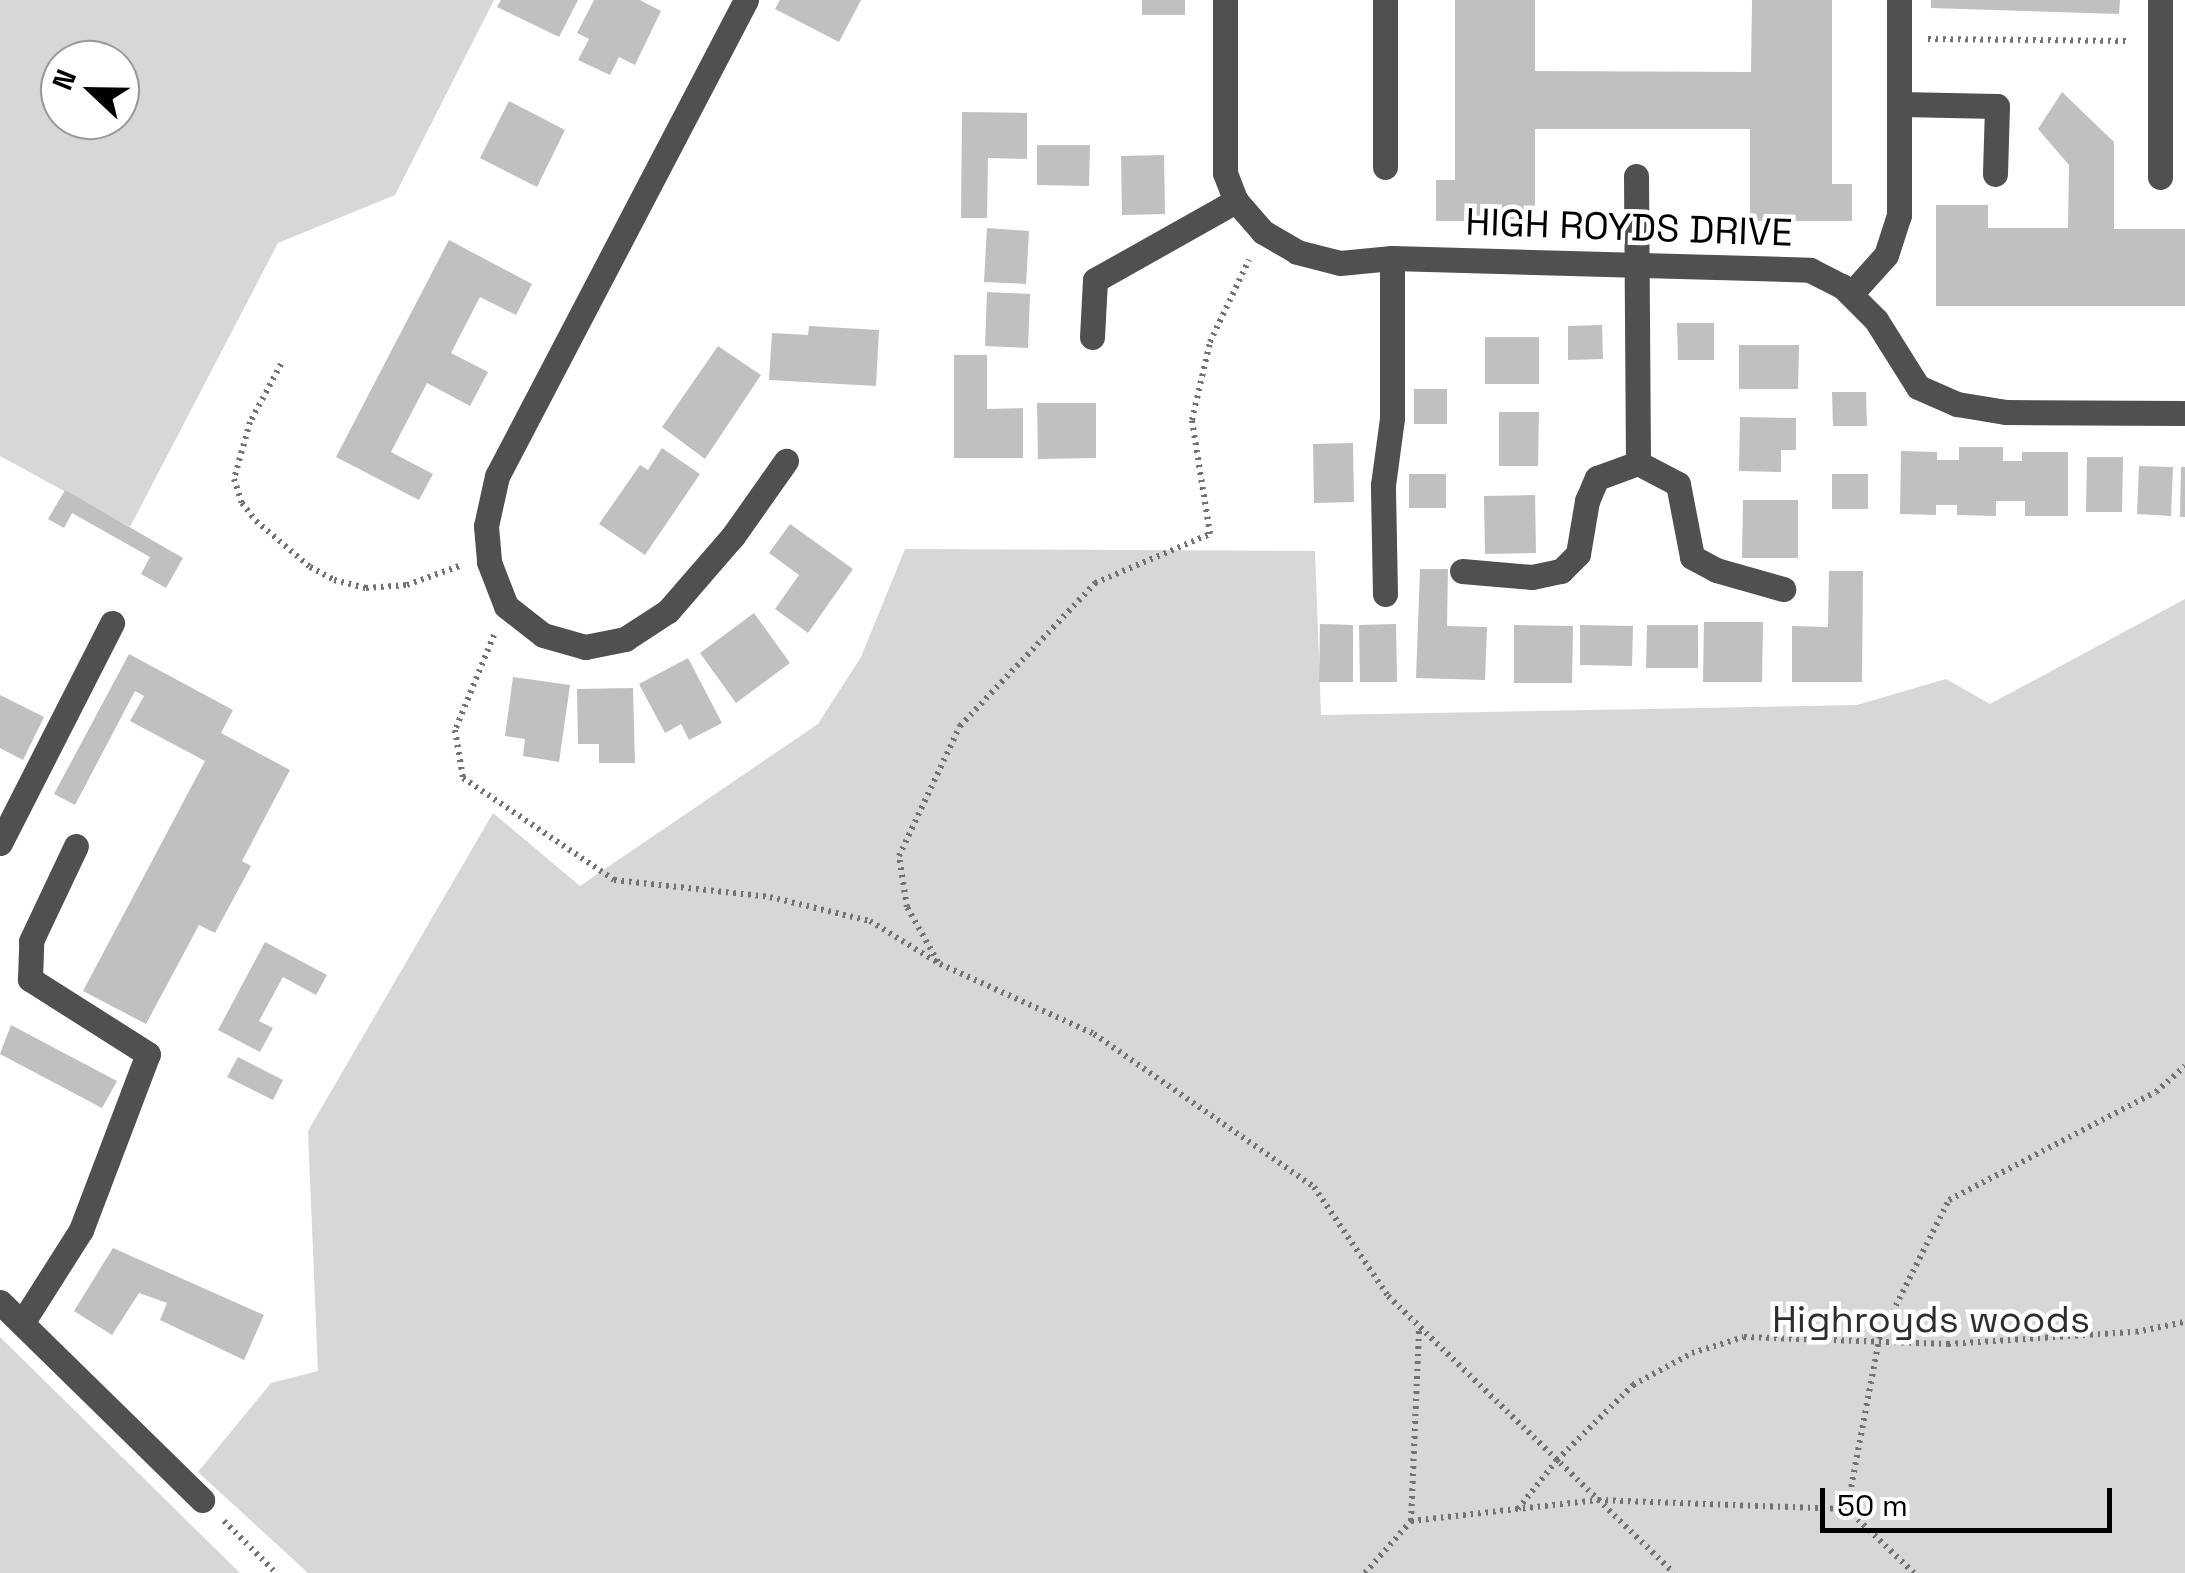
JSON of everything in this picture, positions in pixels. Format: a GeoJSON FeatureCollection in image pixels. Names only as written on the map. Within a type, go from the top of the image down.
{"type":"FeatureCollection","features":[{"type":"Feature","properties":{"kind":"street"},"geometry":{"type":"LineString","coordinates":[[746,0],[497,476],[486,526],[488,548],[506,606],[544,635],[571,643],[584,646],[626,640],[668,612],[734,536],[786,461]]}},
{"type":"Feature","properties":{"kind":"street","name":"HIGH ROYDS DRIVE"},"geometry":{"type":"LineString","coordinates":[[1226,0],[1224,173],[1236,201],[1263,232],[1297,252],[1340,263],[1392,258],[1810,270],[1851,294],[1876,320],[1918,387],[1957,404],[2006,412],[2185,413]]}},
{"type":"Feature","properties":{"kind":"street"},"geometry":{"type":"LineString","coordinates":[[1385,0],[1385,167]]}},
{"type":"Feature","properties":{"kind":"street"},"geometry":{"type":"LineString","coordinates":[[1851,294],[1886,254],[1899,215],[1900,0]]}},
{"type":"Feature","properties":{"kind":"street"},"geometry":{"type":"LineString","coordinates":[[2160,0],[2160,177]]}},
{"type":"Feature","properties":{"kind":"street"},"geometry":{"type":"LineString","coordinates":[[1900,104],[1996,106],[1995,174]]}},
{"type":"Feature","properties":{"kind":"street"},"geometry":{"type":"LineString","coordinates":[[1636,176],[1638,462]]}},
{"type":"Feature","properties":{"kind":"street"},"geometry":{"type":"LineString","coordinates":[[1092,337],[1095,280],[1236,201]]}},
{"type":"Feature","properties":{"kind":"street"},"geometry":{"type":"LineString","coordinates":[[1385,594],[1383,485],[1392,418],[1392,258]]}},
{"type":"Feature","properties":{"kind":"street"},"geometry":{"type":"LineString","coordinates":[[1462,571],[1532,577],[1561,570],[1578,554],[1586,500],[1596,478],[1638,462],[1678,484],[1692,557],[1716,570],[1783,589]]}},
{"type":"Feature","properties":{"kind":"street"},"geometry":{"type":"LineString","coordinates":[[0,843],[112,623]]}},
{"type":"Feature","properties":{"kind":"street"},"geometry":{"type":"LineString","coordinates":[[22,1323],[81,1230],[148,1054],[30,979],[31,941],[76,846]]}},
{"type":"Feature","properties":{"kind":"street"},"geometry":{"type":"LineString","coordinates":[[0,1302],[202,1500]]}},
{"type":"Feature","properties":{"kind":"path"},"geometry":{"type":"LineString","coordinates":[[1902,38],[2160,41]]}},
{"type":"Feature","properties":{"kind":"path"},"geometry":{"type":"LineString","coordinates":[[940,964],[907,908],[899,856],[960,726],[1094,584],[1210,534],[1192,420],[1210,342],[1263,232]]}},
{"type":"Feature","properties":{"kind":"path"},"geometry":{"type":"LineString","coordinates":[[281,364],[250,422],[234,479],[242,503],[279,544],[334,580],[366,588],[432,578],[488,548]]}},
{"type":"Feature","properties":{"kind":"path"},"geometry":{"type":"LineString","coordinates":[[506,606],[455,730],[463,778],[614,880],[770,897],[870,920],[940,964],[1094,1034],[1314,1187],[1388,1296],[1674,1573]]}},
{"type":"Feature","properties":{"kind":"path"},"geometry":{"type":"LineString","coordinates":[[1847,1509],[1879,1339],[1949,1200],[2156,1092],[2185,1066]]}},
{"type":"Feature","properties":{"kind":"path"},"geometry":{"type":"LineString","coordinates":[[1518,1508],[1557,1460],[1634,1385],[1692,1353],[1744,1337],[1948,1344],[2039,1341],[2136,1332],[2185,1322]]}},
{"type":"Feature","properties":{"kind":"path"},"geometry":{"type":"LineString","coordinates":[[1365,1573],[1411,1521],[1419,1326]]}},
{"type":"Feature","properties":{"kind":"path"},"geometry":{"type":"LineString","coordinates":[[202,1500],[276,1573]]}},
{"type":"Feature","properties":{"kind":"path"},"geometry":{"type":"LineString","coordinates":[[1411,1521],[1598,1500],[1847,1509],[1914,1573]]}},
{"type":"Feature","properties":{"kind":"green space"},"geometry":{"type":"Polygon","coordinates":[[[0,0],[494,0],[395,195],[278,243],[130,527],[0,456],[0,0]]]}},
{"type":"Feature","properties":{"kind":"green space","name":"Highroyds woods"},"geometry":{"type":"Polygon","coordinates":[[[905,549],[1315,551],[1321,715],[1857,705],[1946,679],[1990,704],[2185,599],[2185,1573],[308,1573],[198,1472],[271,1383],[318,1371],[308,1131],[493,813],[580,886],[818,724],[861,657],[905,549]]]}},
{"type":"Feature","properties":{"kind":"green space"},"geometry":{"type":"Polygon","coordinates":[[[0,1337],[240,1573],[0,1573],[0,1337]]]}},
{"type":"Feature","properties":{"kind":"building"},"geometry":{"type":"Polygon","coordinates":[[[501,0],[578,0],[559,37],[497,7],[501,0]]]}},
{"type":"Feature","properties":{"kind":"building"},"geometry":{"type":"Polygon","coordinates":[[[594,0],[640,0],[661,11],[635,65],[619,57],[610,75],[578,60],[589,39],[577,33],[594,0]]]}},
{"type":"Feature","properties":{"kind":"building"},"geometry":{"type":"Polygon","coordinates":[[[780,0],[861,0],[839,42],[775,9],[780,0]]]}},
{"type":"Feature","properties":{"kind":"building"},"geometry":{"type":"Polygon","coordinates":[[[1142,0],[1185,0],[1185,15],[1142,15],[1142,0]]]}},
{"type":"Feature","properties":{"kind":"building"},"geometry":{"type":"Polygon","coordinates":[[[1455,0],[1535,0],[1535,71],[1751,72],[1752,0],[1832,0],[1832,184],[1852,184],[1852,221],[1750,221],[1750,129],[1535,129],[1535,221],[1436,221],[1436,180],[1455,180],[1455,0]]]}},
{"type":"Feature","properties":{"kind":"building"},"geometry":{"type":"Polygon","coordinates":[[[1931,0],[2120,0],[2119,14],[1931,8],[1931,0]]]}},
{"type":"Feature","properties":{"kind":"building"},"geometry":{"type":"Polygon","coordinates":[[[2062,92],[2114,142],[2114,229],[2185,229],[2185,306],[1936,306],[1936,205],[1988,205],[1988,228],[2068,228],[2069,165],[2038,129],[2062,92]]]}},
{"type":"Feature","properties":{"kind":"building"},"geometry":{"type":"Polygon","coordinates":[[[509,101],[565,130],[537,187],[480,158],[509,101]]]}},
{"type":"Feature","properties":{"kind":"building"},"geometry":{"type":"Polygon","coordinates":[[[962,112],[1027,113],[1027,159],[988,158],[987,218],[961,218],[962,112]]]}},
{"type":"Feature","properties":{"kind":"building"},"geometry":{"type":"Polygon","coordinates":[[[1037,145],[1090,145],[1089,186],[1037,185],[1037,145]]]}},
{"type":"Feature","properties":{"kind":"building"},"geometry":{"type":"Polygon","coordinates":[[[1164,155],[1165,214],[1122,215],[1121,156],[1164,155]]]}},
{"type":"Feature","properties":{"kind":"building"},"geometry":{"type":"Polygon","coordinates":[[[987,228],[1029,231],[1026,284],[984,282],[987,228]]]}},
{"type":"Feature","properties":{"kind":"building"},"geometry":{"type":"Polygon","coordinates":[[[449,240],[532,284],[516,315],[480,297],[451,353],[488,372],[470,406],[427,383],[391,452],[433,474],[419,500],[336,457],[449,240]]]}},
{"type":"Feature","properties":{"kind":"building"},"geometry":{"type":"Polygon","coordinates":[[[987,292],[1030,294],[1028,348],[985,346],[987,292]]]}},
{"type":"Feature","properties":{"kind":"building"},"geometry":{"type":"Polygon","coordinates":[[[1677,323],[1714,323],[1714,360],[1678,360],[1677,323]]]}},
{"type":"Feature","properties":{"kind":"building"},"geometry":{"type":"Polygon","coordinates":[[[1602,325],[1603,359],[1568,360],[1568,326],[1602,325]]]}},
{"type":"Feature","properties":{"kind":"building"},"geometry":{"type":"Polygon","coordinates":[[[809,326],[879,330],[876,386],[769,380],[772,333],[808,335],[809,326]]]}},
{"type":"Feature","properties":{"kind":"building"},"geometry":{"type":"Polygon","coordinates":[[[1485,337],[1539,337],[1539,384],[1485,384],[1485,337]]]}},
{"type":"Feature","properties":{"kind":"building"},"geometry":{"type":"Polygon","coordinates":[[[1739,345],[1799,345],[1798,389],[1739,389],[1739,345]]]}},
{"type":"Feature","properties":{"kind":"building"},"geometry":{"type":"Polygon","coordinates":[[[718,346],[761,375],[705,459],[662,427],[718,346]]]}},
{"type":"Feature","properties":{"kind":"building"},"geometry":{"type":"Polygon","coordinates":[[[954,355],[987,355],[987,409],[1023,408],[1023,458],[954,458],[954,355]]]}},
{"type":"Feature","properties":{"kind":"building"},"geometry":{"type":"Polygon","coordinates":[[[1414,389],[1447,389],[1447,424],[1414,424],[1414,389]]]}},
{"type":"Feature","properties":{"kind":"building"},"geometry":{"type":"Polygon","coordinates":[[[1832,392],[1866,392],[1867,426],[1833,426],[1832,392]]]}},
{"type":"Feature","properties":{"kind":"building"},"geometry":{"type":"Polygon","coordinates":[[[1037,403],[1096,403],[1096,458],[1038,459],[1037,403]]]}},
{"type":"Feature","properties":{"kind":"building"},"geometry":{"type":"Polygon","coordinates":[[[1499,412],[1539,412],[1538,466],[1499,466],[1499,412]]]}},
{"type":"Feature","properties":{"kind":"building"},"geometry":{"type":"Polygon","coordinates":[[[1740,417],[1796,418],[1796,450],[1781,450],[1781,472],[1739,471],[1740,417]]]}},
{"type":"Feature","properties":{"kind":"building"},"geometry":{"type":"Polygon","coordinates":[[[1353,443],[1354,502],[1314,503],[1313,444],[1353,443]]]}},
{"type":"Feature","properties":{"kind":"building"},"geometry":{"type":"Polygon","coordinates":[[[1959,447],[2003,447],[2003,461],[2022,461],[2022,452],[2068,452],[2068,516],[2025,516],[2025,501],[1996,501],[1996,516],[1957,515],[1957,505],[1936,505],[1936,515],[1900,514],[1901,451],[1937,452],[1937,460],[1959,460],[1959,447]]]}},
{"type":"Feature","properties":{"kind":"building"},"geometry":{"type":"Polygon","coordinates":[[[662,448],[700,474],[645,555],[599,524],[640,465],[648,470],[662,448]]]}},
{"type":"Feature","properties":{"kind":"building"},"geometry":{"type":"Polygon","coordinates":[[[2087,457],[2123,457],[2122,512],[2086,512],[2087,457]]]}},
{"type":"Feature","properties":{"kind":"building"},"geometry":{"type":"Polygon","coordinates":[[[2139,466],[2173,467],[2171,516],[2137,514],[2139,466]]]}},
{"type":"Feature","properties":{"kind":"building"},"geometry":{"type":"Polygon","coordinates":[[[2181,467],[2185,467],[2185,517],[2180,517],[2181,467]]]}},
{"type":"Feature","properties":{"kind":"building"},"geometry":{"type":"Polygon","coordinates":[[[1409,474],[1446,474],[1446,508],[1409,508],[1409,474]]]}},
{"type":"Feature","properties":{"kind":"building"},"geometry":{"type":"Polygon","coordinates":[[[1832,474],[1868,474],[1868,509],[1832,509],[1832,474]]]}},
{"type":"Feature","properties":{"kind":"building"},"geometry":{"type":"Polygon","coordinates":[[[65,490],[183,558],[166,588],[141,574],[150,557],[72,513],[64,528],[48,519],[65,490]]]}},
{"type":"Feature","properties":{"kind":"building"},"geometry":{"type":"Polygon","coordinates":[[[1535,495],[1536,553],[1485,554],[1484,496],[1535,495]]]}},
{"type":"Feature","properties":{"kind":"building"},"geometry":{"type":"Polygon","coordinates":[[[1743,500],[1798,500],[1798,558],[1742,558],[1743,500]]]}},
{"type":"Feature","properties":{"kind":"building"},"geometry":{"type":"Polygon","coordinates":[[[790,524],[853,569],[808,633],[775,609],[799,575],[769,553],[790,524]]]}},
{"type":"Feature","properties":{"kind":"building"},"geometry":{"type":"Polygon","coordinates":[[[1420,569],[1448,569],[1447,626],[1487,627],[1485,680],[1416,678],[1420,569]]]}},
{"type":"Feature","properties":{"kind":"building"},"geometry":{"type":"Polygon","coordinates":[[[1829,571],[1863,571],[1862,682],[1792,682],[1792,626],[1828,627],[1829,571]]]}},
{"type":"Feature","properties":{"kind":"building"},"geometry":{"type":"Polygon","coordinates":[[[754,613],[790,663],[736,703],[700,653],[754,613]]]}},
{"type":"Feature","properties":{"kind":"building"},"geometry":{"type":"Polygon","coordinates":[[[1704,622],[1763,622],[1762,682],[1703,682],[1704,622]]]}},
{"type":"Feature","properties":{"kind":"building"},"geometry":{"type":"Polygon","coordinates":[[[1320,624],[1353,625],[1353,682],[1319,682],[1320,624]]]}},
{"type":"Feature","properties":{"kind":"building"},"geometry":{"type":"Polygon","coordinates":[[[1396,624],[1397,682],[1360,682],[1359,625],[1396,624]]]}},
{"type":"Feature","properties":{"kind":"building"},"geometry":{"type":"Polygon","coordinates":[[[1514,625],[1573,626],[1572,683],[1514,683],[1514,625]]]}},
{"type":"Feature","properties":{"kind":"building"},"geometry":{"type":"Polygon","coordinates":[[[1580,625],[1633,626],[1632,666],[1580,665],[1580,625]]]}},
{"type":"Feature","properties":{"kind":"building"},"geometry":{"type":"Polygon","coordinates":[[[1647,625],[1698,625],[1698,668],[1646,668],[1647,625]]]}},
{"type":"Feature","properties":{"kind":"building"},"geometry":{"type":"Polygon","coordinates":[[[129,654],[233,710],[221,733],[290,770],[242,861],[251,866],[215,933],[199,925],[146,1024],[83,991],[205,761],[130,721],[144,696],[135,691],[75,805],[54,794],[129,654]]]}},
{"type":"Feature","properties":{"kind":"building"},"geometry":{"type":"Polygon","coordinates":[[[688,658],[722,723],[689,740],[681,724],[665,733],[639,684],[688,658]]]}},
{"type":"Feature","properties":{"kind":"building"},"geometry":{"type":"Polygon","coordinates":[[[513,677],[570,685],[559,762],[523,756],[525,739],[505,736],[513,677]]]}},
{"type":"Feature","properties":{"kind":"building"},"geometry":{"type":"Polygon","coordinates":[[[633,688],[635,763],[599,763],[599,744],[578,744],[577,689],[633,688]]]}},
{"type":"Feature","properties":{"kind":"building"},"geometry":{"type":"Polygon","coordinates":[[[0,695],[44,717],[23,760],[0,748],[0,695]]]}},
{"type":"Feature","properties":{"kind":"building"},"geometry":{"type":"Polygon","coordinates":[[[265,942],[327,975],[316,995],[283,977],[259,1021],[273,1028],[260,1052],[218,1030],[265,942]]]}},
{"type":"Feature","properties":{"kind":"building"},"geometry":{"type":"Polygon","coordinates":[[[11,1025],[117,1081],[102,1108],[0,1054],[11,1025]]]}},
{"type":"Feature","properties":{"kind":"building"},"geometry":{"type":"Polygon","coordinates":[[[238,1057],[283,1080],[273,1100],[227,1077],[238,1057]]]}},
{"type":"Feature","properties":{"kind":"building"},"geometry":{"type":"Polygon","coordinates":[[[113,1248],[264,1315],[244,1360],[160,1320],[167,1303],[139,1293],[112,1335],[74,1311],[113,1248]]]}}]}
